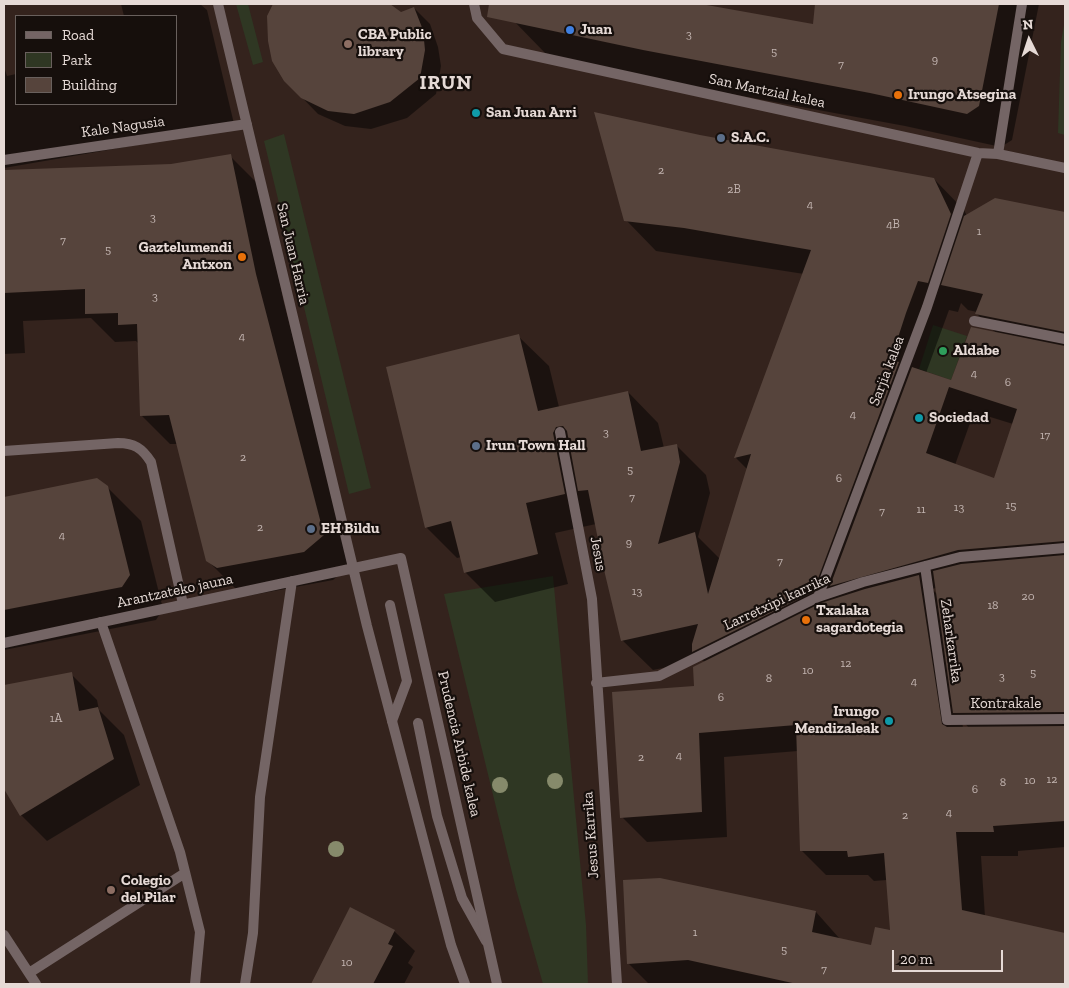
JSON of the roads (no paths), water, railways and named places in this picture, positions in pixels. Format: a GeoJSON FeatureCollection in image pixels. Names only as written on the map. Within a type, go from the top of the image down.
{"type":"FeatureCollection","features":[{"type":"Feature","properties":{"kind":"street","name":"San Juan Harria"},"geometry":{"type":"LineString","coordinates":[[218,4],[353,568]]}},
{"type":"Feature","properties":{"kind":"street","name":"San Martzial kalea"},"geometry":{"type":"LineString","coordinates":[[474,4],[477,18],[503,48],[978,153],[998,154],[1065,168]]}},
{"type":"Feature","properties":{"kind":"street"},"geometry":{"type":"LineString","coordinates":[[998,154],[1022,4]]}},
{"type":"Feature","properties":{"kind":"street","name":"Kale Nagusia"},"geometry":{"type":"LineString","coordinates":[[4,160],[247,124]]}},
{"type":"Feature","properties":{"kind":"street","name":"Sarjia kalea"},"geometry":{"type":"LineString","coordinates":[[818,597],[927,307],[978,153]]}},
{"type":"Feature","properties":{"kind":"street"},"geometry":{"type":"LineString","coordinates":[[974,321],[1065,339]]}},
{"type":"Feature","properties":{"kind":"street","name":"Jesus"},"geometry":{"type":"LineString","coordinates":[[560,432],[592,599],[596,683]]}},
{"type":"Feature","properties":{"kind":"street"},"geometry":{"type":"LineString","coordinates":[[4,451],[118,443],[131,443],[143,450],[150,462],[182,604]]}},
{"type":"Feature","properties":{"kind":"street","name":"Larretxipi karrika"},"geometry":{"type":"LineString","coordinates":[[596,683],[660,676],[818,597],[864,582],[960,557],[1065,548]]}},
{"type":"Feature","properties":{"kind":"street","name":"Prudencia Arbide kalea"},"geometry":{"type":"LineString","coordinates":[[353,568],[401,558],[497,984]]}},
{"type":"Feature","properties":{"kind":"street","name":"Zeharkarrika"},"geometry":{"type":"LineString","coordinates":[[925,566],[947,720]]}},
{"type":"Feature","properties":{"kind":"street"},"geometry":{"type":"LineString","coordinates":[[353,568],[451,945],[465,984]]}},
{"type":"Feature","properties":{"kind":"street","name":"Arantzateko jauna"},"geometry":{"type":"LineString","coordinates":[[4,643],[353,568]]}},
{"type":"Feature","properties":{"kind":"street"},"geometry":{"type":"LineString","coordinates":[[245,984],[253,933],[260,797],[292,581]]}},
{"type":"Feature","properties":{"kind":"street"},"geometry":{"type":"LineString","coordinates":[[390,605],[407,682],[392,721]]}},
{"type":"Feature","properties":{"kind":"street"},"geometry":{"type":"LineString","coordinates":[[101,622],[185,873],[200,932],[195,984]]}},
{"type":"Feature","properties":{"kind":"street","name":"Jesus Karrika"},"geometry":{"type":"LineString","coordinates":[[596,683],[617,984]]}},
{"type":"Feature","properties":{"kind":"street","name":"Kontrakale"},"geometry":{"type":"LineString","coordinates":[[947,720],[1065,719]]}},
{"type":"Feature","properties":{"kind":"street"},"geometry":{"type":"LineString","coordinates":[[418,723],[437,816],[462,898],[491,951]]}},
{"type":"Feature","properties":{"kind":"street"},"geometry":{"type":"LineString","coordinates":[[29,973],[185,873]]}},
{"type":"Feature","properties":{"kind":"street"},"geometry":{"type":"LineString","coordinates":[[4,935],[36,984]]}},
{"type":"Feature","properties":{"kind":"place","name":"Juan"},"geometry":{"type":"Point","coordinates":[570,30]}},
{"type":"Feature","properties":{"kind":"place","name":"CBA Public library"},"geometry":{"type":"Point","coordinates":[348,44]}},
{"type":"Feature","properties":{"kind":"place","name":"Irungo Atsegina"},"geometry":{"type":"Point","coordinates":[898,95]}},
{"type":"Feature","properties":{"kind":"place","name":"San Juan Arri"},"geometry":{"type":"Point","coordinates":[476,113]}},
{"type":"Feature","properties":{"kind":"place","name":"S.A.C."},"geometry":{"type":"Point","coordinates":[721,138]}},
{"type":"Feature","properties":{"kind":"place","name":"Gaztelumendi Antxon"},"geometry":{"type":"Point","coordinates":[242,257]}},
{"type":"Feature","properties":{"kind":"place","name":"Aldabe"},"geometry":{"type":"Point","coordinates":[943,351]}},
{"type":"Feature","properties":{"kind":"place","name":"Sociedad"},"geometry":{"type":"Point","coordinates":[919,418]}},
{"type":"Feature","properties":{"kind":"place","name":"Irun Town Hall"},"geometry":{"type":"Point","coordinates":[476,446]}},
{"type":"Feature","properties":{"kind":"place","name":"EH Bildu"},"geometry":{"type":"Point","coordinates":[311,529]}},
{"type":"Feature","properties":{"kind":"place","name":"Txalaka sagardotegia"},"geometry":{"type":"Point","coordinates":[806,620]}},
{"type":"Feature","properties":{"kind":"place","name":"Irungo Mendizaleak"},"geometry":{"type":"Point","coordinates":[889,721]}},
{"type":"Feature","properties":{"kind":"place","name":"Colegio del Pilar"},"geometry":{"type":"Point","coordinates":[111,890]}},
{"type":"Feature","properties":{"kind":"district","name":"IRUN"},"geometry":{"type":"Point","coordinates":[446,83]}}]}
